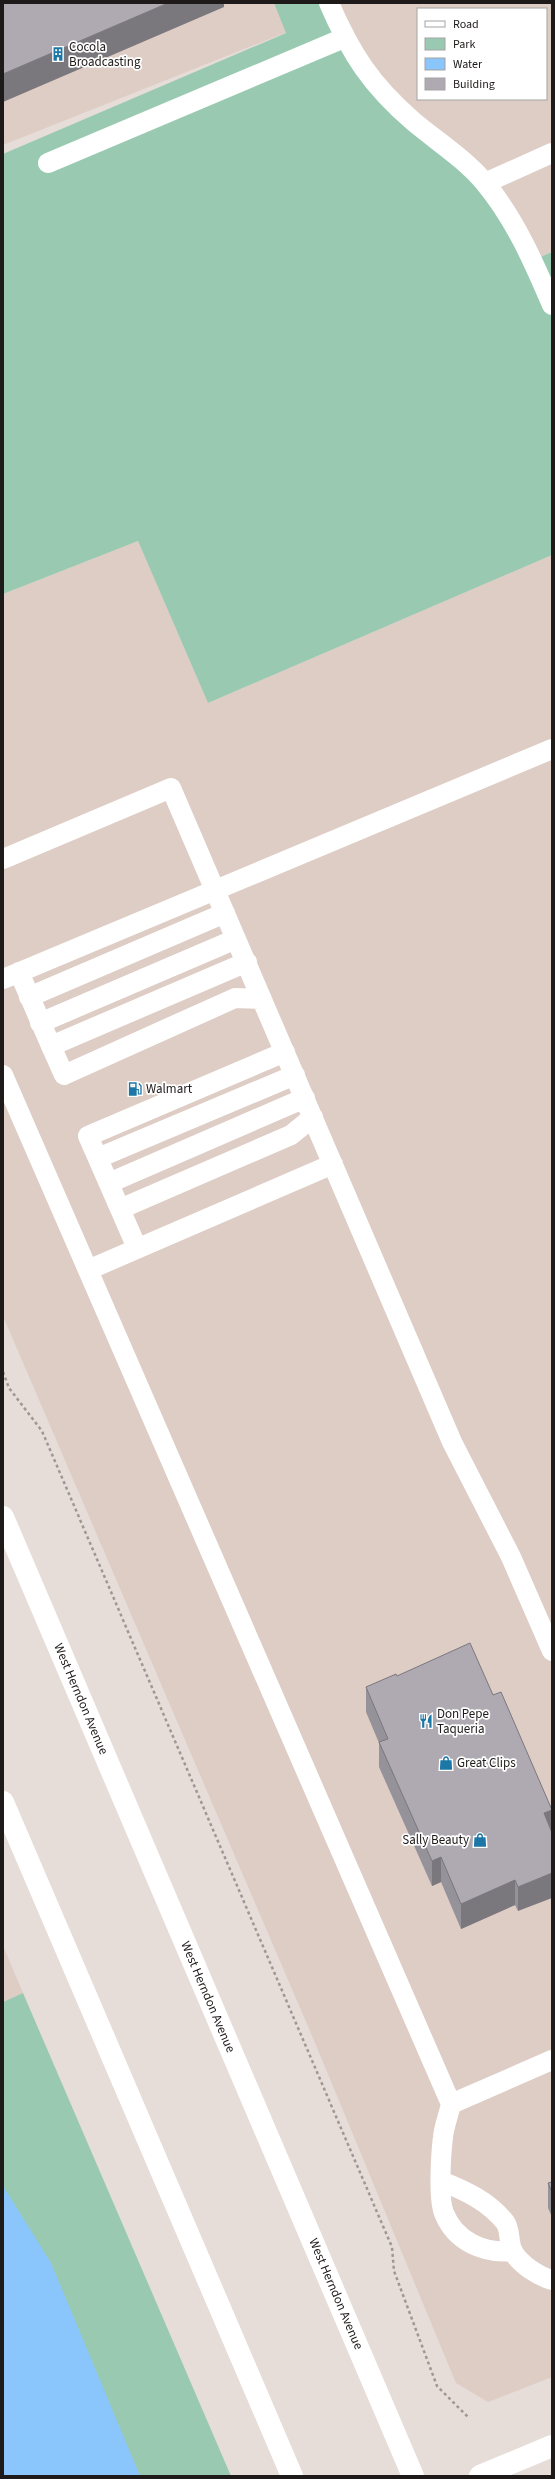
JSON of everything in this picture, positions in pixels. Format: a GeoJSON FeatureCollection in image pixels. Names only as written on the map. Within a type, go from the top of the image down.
{"type":"FeatureCollection","features":[{"type":"Feature","properties":{"kind":"main road","name":"West Herndon Avenue"},"geometry":{"type":"LineString","coordinates":[[3,1517],[413,2476]]}},
{"type":"Feature","properties":{"kind":"main road"},"geometry":{"type":"LineString","coordinates":[[3,1802],[292,2476]]}},
{"type":"Feature","properties":{"kind":"main road"},"geometry":{"type":"LineString","coordinates":[[480,2476],[552,2446]]}},
{"type":"Feature","properties":{"kind":"lane"},"geometry":{"type":"LineString","coordinates":[[329,3],[344,38],[362,68],[383,92],[414,122],[450,149],[485,183],[513,222],[552,305]]}},
{"type":"Feature","properties":{"kind":"lane"},"geometry":{"type":"LineString","coordinates":[[48,163],[344,38]]}},
{"type":"Feature","properties":{"kind":"lane"},"geometry":{"type":"LineString","coordinates":[[485,183],[552,153]]}},
{"type":"Feature","properties":{"kind":"lane"},"geometry":{"type":"LineString","coordinates":[[262,999],[234,998],[64,1075],[29,997],[11,976],[214,889],[552,749]]}},
{"type":"Feature","properties":{"kind":"lane"},"geometry":{"type":"LineString","coordinates":[[3,859],[171,788],[452,1442],[511,1557],[552,1651]]}},
{"type":"Feature","properties":{"kind":"lane"},"geometry":{"type":"LineString","coordinates":[[29,997],[225,913]]}},
{"type":"Feature","properties":{"kind":"lane"},"geometry":{"type":"LineString","coordinates":[[40,1023],[236,939]]}},
{"type":"Feature","properties":{"kind":"lane"},"geometry":{"type":"LineString","coordinates":[[51,1046],[247,962]]}},
{"type":"Feature","properties":{"kind":"lane"},"geometry":{"type":"LineString","coordinates":[[137,1248],[88,1136],[285,1052]]}},
{"type":"Feature","properties":{"kind":"lane"},"geometry":{"type":"LineString","coordinates":[[3,1074],[451,2104],[443,2135],[441,2182],[443,2211],[453,2231],[471,2245],[498,2252],[513,2252]]}},
{"type":"Feature","properties":{"kind":"lane"},"geometry":{"type":"LineString","coordinates":[[98,1158],[295,1075]]}},
{"type":"Feature","properties":{"kind":"lane"},"geometry":{"type":"LineString","coordinates":[[109,1184],[305,1098]]}},
{"type":"Feature","properties":{"kind":"lane"},"geometry":{"type":"LineString","coordinates":[[120,1209],[291,1135],[313,1117]]}},
{"type":"Feature","properties":{"kind":"lane"},"geometry":{"type":"LineString","coordinates":[[88,1270],[333,1164]]}},
{"type":"Feature","properties":{"kind":"lane"},"geometry":{"type":"LineString","coordinates":[[451,2104],[552,2060]]}},
{"type":"Feature","properties":{"kind":"lane"},"geometry":{"type":"LineString","coordinates":[[441,2182],[468,2192],[490,2206],[507,2224],[513,2252],[539,2277],[552,2280]]}},
{"type":"Feature","properties":{"kind":"path"},"geometry":{"type":"LineString","coordinates":[[3,1372],[9,1388],[42,1431],[392,2247],[394,2271],[437,2386],[469,2418]]}},
{"type":"Feature","properties":{"kind":"shaded area"},"geometry":{"type":"Polygon","coordinates":[[[3,3],[274,3],[287,32],[3,145],[3,3]]]}},
{"type":"Feature","properties":{"kind":"shaded area"},"geometry":{"type":"Polygon","coordinates":[[[323,3],[552,3],[552,252],[531,261],[397,113],[323,3]]]}},
{"type":"Feature","properties":{"kind":"shaded area"},"geometry":{"type":"Polygon","coordinates":[[[138,541],[208,703],[552,555],[552,2377],[488,2402],[456,2383],[313,2038],[3,1316],[3,594],[138,541]]]}},
{"type":"Feature","properties":{"kind":"shaded area"},"geometry":{"type":"Polygon","coordinates":[[[3,1946],[23,1993],[3,2002],[3,1946]]]}},
{"type":"Feature","properties":{"kind":"green space"},"geometry":{"type":"Polygon","coordinates":[[[274,3],[323,3],[331,22],[460,163],[531,261],[552,252],[552,555],[208,703],[138,541],[3,594],[3,154],[286,33],[274,3]]]}},
{"type":"Feature","properties":{"kind":"green space"},"geometry":{"type":"Polygon","coordinates":[[[23,1993],[231,2476],[3,2476],[3,2002],[23,1993]]]}},
{"type":"Feature","properties":{"kind":"water"},"geometry":{"type":"Polygon","coordinates":[[[3,2186],[51,2263],[140,2476],[3,2476],[3,2186]]]}},
{"type":"Feature","properties":{"kind":"building"},"geometry":{"type":"Polygon","coordinates":[[[3,3],[168,3],[3,74],[3,3]]]}},
{"type":"Feature","properties":{"kind":"building"},"geometry":{"type":"Polygon","coordinates":[[[470,1643],[493,1695],[501,1692],[552,1810],[544,1813],[552,1833],[552,1873],[518,1887],[515,1880],[461,1904],[441,1857],[432,1861],[379,1742],[388,1739],[366,1687],[396,1674],[397,1676],[470,1643]]]}},
{"type":"Feature","properties":{"kind":"building"},"geometry":{"type":"Polygon","coordinates":[[[552,2182],[552,2192],[548,2183],[552,2182]]]}},
{"type":"Feature","properties":{"kind":"place","name":"Cocola Broadcasting"},"geometry":{"type":"Point","coordinates":[58,54]}},
{"type":"Feature","properties":{"kind":"place","name":"Walmart"},"geometry":{"type":"Point","coordinates":[135,1089]}},
{"type":"Feature","properties":{"kind":"place","name":"Don Pepe Taqueria"},"geometry":{"type":"Point","coordinates":[426,1721]}},
{"type":"Feature","properties":{"kind":"place","name":"Great Clips"},"geometry":{"type":"Point","coordinates":[446,1763]}},
{"type":"Feature","properties":{"kind":"place","name":"Sally Beauty"},"geometry":{"type":"Point","coordinates":[480,1840]}}]}
